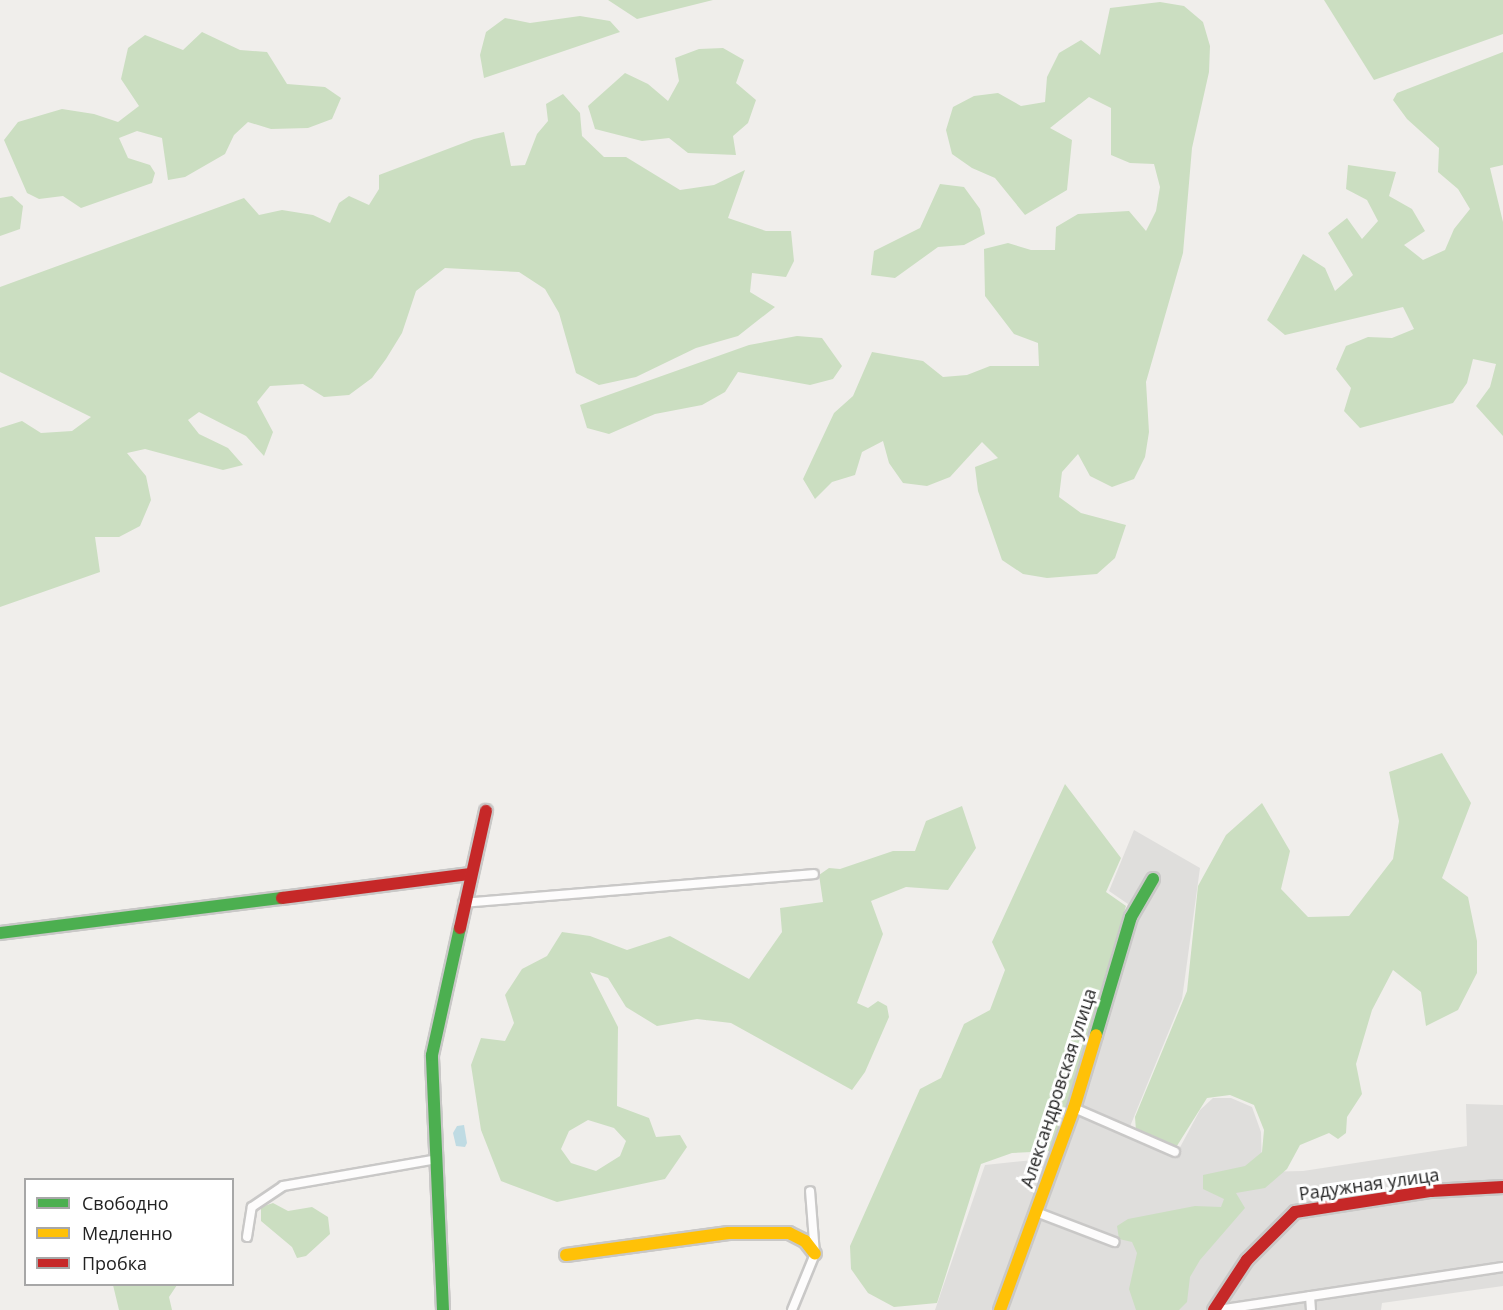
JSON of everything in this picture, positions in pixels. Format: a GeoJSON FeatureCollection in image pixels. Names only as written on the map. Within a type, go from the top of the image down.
{"type":"FeatureCollection","features":[{"type":"Feature","properties":{"kind":"street"},"geometry":{"type":"LineString","coordinates":[[443,1310],[432,1055],[445,1009],[463,903],[486,811]]}},
{"type":"Feature","properties":{"kind":"street"},"geometry":{"type":"LineString","coordinates":[[0,933],[470,874]]}},
{"type":"Feature","properties":{"kind":"street"},"geometry":{"type":"LineString","coordinates":[[463,903],[814,874]]}},
{"type":"Feature","properties":{"kind":"street","name":"Александровская улица"},"geometry":{"type":"LineString","coordinates":[[1000,1310],[1074,1108],[1131,917],[1153,879]]}},
{"type":"Feature","properties":{"kind":"street"},"geometry":{"type":"LineString","coordinates":[[1074,1108],[1175,1152]]}},
{"type":"Feature","properties":{"kind":"street"},"geometry":{"type":"LineString","coordinates":[[246,1237],[252,1207],[283,1186],[437,1159]]}},
{"type":"Feature","properties":{"kind":"street","name":"Радужная улица"},"geometry":{"type":"LineString","coordinates":[[1216,1310],[1247,1260],[1295,1212],[1431,1191],[1503,1187]]}},
{"type":"Feature","properties":{"kind":"street"},"geometry":{"type":"LineString","coordinates":[[792,1310],[814,1254],[810,1191]]}},
{"type":"Feature","properties":{"kind":"street"},"geometry":{"type":"LineString","coordinates":[[1036,1212],[1114,1242]]}},
{"type":"Feature","properties":{"kind":"street"},"geometry":{"type":"LineString","coordinates":[[566,1255],[729,1233],[789,1233],[805,1241],[814,1254]]}},
{"type":"Feature","properties":{"kind":"street"},"geometry":{"type":"LineString","coordinates":[[1216,1310],[1503,1267]]}},
{"type":"Feature","properties":{"kind":"street"},"geometry":{"type":"LineString","coordinates":[[1310,1296],[1311,1310]]}},
{"type":"Feature","properties":{"kind":"shaded area"},"geometry":{"type":"Polygon","coordinates":[[[1134,830],[1200,868],[1182,999],[1129,1129],[1178,1151],[1200,1110],[1213,1098],[1231,1098],[1252,1107],[1261,1132],[1262,1172],[1303,1171],[1467,1146],[1466,1104],[1503,1105],[1503,1286],[1382,1303],[1381,1310],[935,1310],[985,1165],[1052,1158],[1128,904],[1109,891],[1134,830]]]}},
{"type":"Feature","properties":{"kind":"green space"},"geometry":{"type":"Polygon","coordinates":[[[608,0],[713,0],[637,19],[608,0]]]}},
{"type":"Feature","properties":{"kind":"green space"},"geometry":{"type":"Polygon","coordinates":[[[1324,0],[1503,0],[1503,34],[1374,80],[1324,0]]]}},
{"type":"Feature","properties":{"kind":"green space"},"geometry":{"type":"Polygon","coordinates":[[[1160,2],[1184,6],[1203,22],[1210,46],[1209,72],[1192,148],[1183,253],[1146,382],[1149,432],[1145,457],[1134,479],[1112,487],[1090,476],[1078,454],[1062,472],[1059,497],[1081,513],[1126,525],[1115,558],[1097,574],[1047,578],[1023,574],[1002,560],[978,491],[975,467],[998,458],[982,442],[950,477],[927,486],[903,483],[889,463],[883,441],[862,452],[855,475],[832,482],[815,499],[803,479],[834,413],[853,396],[872,352],[923,361],[943,377],[967,375],[990,366],[1039,366],[1038,343],[1014,334],[985,296],[984,249],[1008,243],[1031,250],[1055,250],[1056,227],[1078,214],[1129,211],[1146,231],[1156,211],[1160,187],[1154,164],[1130,163],[1111,155],[1111,108],[1089,97],[1050,128],[1072,140],[1067,190],[1025,215],[995,178],[972,168],[952,154],[946,130],[953,107],[974,96],[998,93],[1021,106],[1045,102],[1047,77],[1059,53],[1081,40],[1100,55],[1110,8],[1160,2]]]}},
{"type":"Feature","properties":{"kind":"green space"},"geometry":{"type":"Polygon","coordinates":[[[580,16],[610,21],[620,32],[484,78],[480,55],[486,32],[505,18],[530,23],[580,16]]]}},
{"type":"Feature","properties":{"kind":"green space"},"geometry":{"type":"Polygon","coordinates":[[[202,32],[240,50],[267,52],[287,84],[325,87],[341,98],[332,119],[308,128],[271,129],[248,122],[234,135],[225,154],[185,177],[168,180],[162,138],[137,131],[119,138],[128,158],[150,165],[155,173],[152,183],[81,208],[63,196],[39,199],[27,193],[4,140],[18,122],[62,109],[94,114],[118,122],[139,106],[121,79],[128,48],[145,35],[183,50],[202,32]]]}},
{"type":"Feature","properties":{"kind":"green space"},"geometry":{"type":"Polygon","coordinates":[[[723,48],[744,60],[736,83],[756,100],[748,123],[733,136],[736,155],[688,153],[669,138],[642,141],[595,129],[588,106],[625,73],[648,84],[668,101],[679,81],[675,58],[699,49],[723,48]]]}},
{"type":"Feature","properties":{"kind":"green space"},"geometry":{"type":"Polygon","coordinates":[[[1503,52],[1503,165],[1490,168],[1503,222],[1503,436],[1476,406],[1490,387],[1496,364],[1473,359],[1467,383],[1453,403],[1360,428],[1344,411],[1351,388],[1336,369],[1346,346],[1368,337],[1392,338],[1414,329],[1403,307],[1285,335],[1267,320],[1303,254],[1325,268],[1335,291],[1353,275],[1328,233],[1347,218],[1362,239],[1378,221],[1367,200],[1346,189],[1348,165],[1396,172],[1389,196],[1412,209],[1425,231],[1404,245],[1423,260],[1445,250],[1454,229],[1470,209],[1458,189],[1438,172],[1439,148],[1407,119],[1393,100],[1397,93],[1503,52]]]}},
{"type":"Feature","properties":{"kind":"green space"},"geometry":{"type":"Polygon","coordinates":[[[563,94],[580,113],[582,136],[604,157],[626,157],[680,190],[714,185],[745,170],[728,218],[766,231],[791,231],[794,261],[786,277],[752,273],[750,292],[775,307],[738,336],[696,348],[636,377],[599,385],[576,373],[559,313],[545,289],[519,272],[445,268],[416,291],[402,333],[386,359],[372,378],[349,395],[324,397],[303,384],[270,386],[257,402],[273,432],[264,456],[246,436],[199,412],[188,420],[199,434],[228,448],[243,465],[223,470],[145,449],[127,453],[146,476],[151,500],[140,526],[119,537],[95,537],[100,572],[0,607],[0,428],[22,421],[41,433],[72,431],[91,417],[0,372],[0,287],[244,198],[259,215],[282,210],[313,215],[330,223],[339,203],[349,196],[369,205],[379,189],[379,175],[474,139],[504,132],[511,166],[525,165],[537,134],[548,121],[546,104],[563,94]]]}},
{"type":"Feature","properties":{"kind":"green space"},"geometry":{"type":"Polygon","coordinates":[[[940,184],[964,187],[980,209],[985,234],[964,245],[938,247],[895,278],[871,275],[874,251],[920,228],[940,184]]]}},
{"type":"Feature","properties":{"kind":"green space"},"geometry":{"type":"Polygon","coordinates":[[[12,196],[23,206],[20,229],[0,236],[0,198],[12,196]]]}},
{"type":"Feature","properties":{"kind":"green space"},"geometry":{"type":"Polygon","coordinates":[[[797,336],[822,338],[842,366],[833,379],[810,385],[738,372],[725,392],[702,405],[655,414],[609,434],[587,428],[580,405],[749,345],[797,336]]]}},
{"type":"Feature","properties":{"kind":"green space"},"geometry":{"type":"Polygon","coordinates":[[[1442,753],[1471,803],[1442,878],[1468,897],[1477,941],[1477,973],[1458,1010],[1426,1026],[1421,992],[1393,970],[1372,1010],[1356,1064],[1362,1094],[1347,1117],[1346,1133],[1338,1139],[1329,1133],[1300,1145],[1287,1169],[1265,1188],[1236,1193],[1245,1208],[1200,1260],[1190,1277],[1187,1302],[1179,1310],[1136,1310],[1129,1289],[1137,1253],[1132,1242],[1119,1239],[1117,1226],[1128,1219],[1195,1206],[1221,1207],[1224,1199],[1203,1189],[1203,1175],[1245,1166],[1262,1152],[1264,1130],[1254,1105],[1230,1095],[1207,1098],[1175,1149],[1136,1131],[1135,1117],[1187,991],[1198,886],[1226,835],[1262,803],[1290,851],[1281,889],[1308,917],[1349,916],[1393,859],[1399,821],[1389,772],[1442,753]]]}},
{"type":"Feature","properties":{"kind":"green space"},"geometry":{"type":"Polygon","coordinates":[[[1065,784],[1121,858],[1106,892],[1126,906],[1053,1151],[1012,1153],[981,1164],[937,1303],[894,1307],[868,1293],[851,1269],[850,1246],[920,1089],[941,1078],[964,1024],[990,1010],[1005,970],[992,942],[1065,784]]]}},
{"type":"Feature","properties":{"kind":"green space"},"geometry":{"type":"Polygon","coordinates":[[[962,806],[976,848],[948,890],[906,887],[871,901],[883,934],[857,1003],[868,1008],[878,1001],[887,1006],[889,1017],[865,1072],[852,1090],[731,1023],[697,1019],[657,1026],[626,1007],[608,978],[590,972],[618,1027],[617,1106],[649,1118],[656,1137],[680,1135],[687,1147],[665,1179],[557,1202],[501,1181],[481,1130],[471,1065],[481,1038],[505,1041],[514,1023],[505,995],[522,969],[547,956],[562,932],[590,936],[627,950],[670,936],[749,979],[782,932],[780,908],[823,902],[819,875],[829,868],[840,869],[893,851],[915,851],[926,821],[962,806]],[[588,1120],[569,1131],[561,1149],[571,1163],[596,1171],[620,1156],[626,1141],[614,1128],[588,1120]]]}},
{"type":"Feature","properties":{"kind":"green space"},"geometry":{"type":"Polygon","coordinates":[[[273,1203],[288,1211],[312,1207],[328,1217],[330,1234],[306,1256],[297,1258],[292,1247],[261,1221],[261,1207],[273,1203]]]}},
{"type":"Feature","properties":{"kind":"green space"},"geometry":{"type":"Polygon","coordinates":[[[113,1286],[176,1286],[169,1297],[172,1310],[119,1310],[113,1286]]]}},
{"type":"Feature","properties":{"kind":"water"},"geometry":{"type":"Polygon","coordinates":[[[464,1125],[467,1143],[465,1147],[456,1146],[453,1133],[457,1126],[464,1125]]]}},
{"type":"Feature","properties":{"kind":"traffic: fast"},"geometry":{"type":"LineString","coordinates":[[1096,1035],[1131,917],[1153,879]]}},
{"type":"Feature","properties":{"kind":"traffic: fast"},"geometry":{"type":"LineString","coordinates":[[0,933],[282,898]]}},
{"type":"Feature","properties":{"kind":"traffic: fast"},"geometry":{"type":"LineString","coordinates":[[443,1310],[432,1055],[460,928]]}},
{"type":"Feature","properties":{"kind":"traffic: slow"},"geometry":{"type":"LineString","coordinates":[[1000,1310],[1074,1108],[1096,1035]]}},
{"type":"Feature","properties":{"kind":"traffic: slow"},"geometry":{"type":"LineString","coordinates":[[566,1255],[729,1233],[789,1233],[805,1241],[815,1254]]}},
{"type":"Feature","properties":{"kind":"traffic: jam"},"geometry":{"type":"LineString","coordinates":[[460,928],[486,811]]}},
{"type":"Feature","properties":{"kind":"traffic: jam"},"geometry":{"type":"LineString","coordinates":[[282,898],[470,874]]}},
{"type":"Feature","properties":{"kind":"traffic: jam"},"geometry":{"type":"LineString","coordinates":[[1214,1310],[1247,1260],[1295,1212],[1431,1191],[1503,1187]]}}]}
